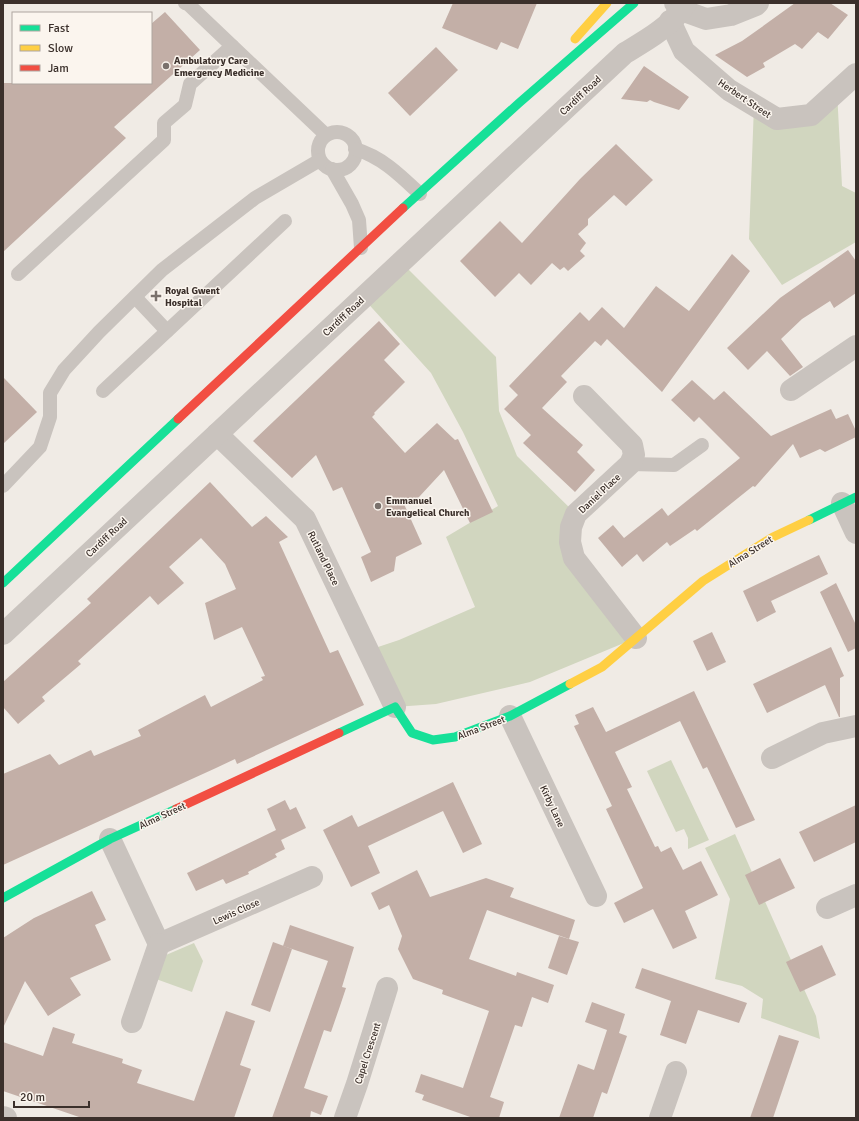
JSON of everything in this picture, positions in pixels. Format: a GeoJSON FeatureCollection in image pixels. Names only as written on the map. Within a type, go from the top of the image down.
{"type":"FeatureCollection","features":[{"type":"Feature","properties":{"kind":"main road"},"geometry":{"type":"LineString","coordinates":[[519,103],[607,3]]}},
{"type":"Feature","properties":{"kind":"main road"},"geometry":{"type":"LineString","coordinates":[[3,583],[361,248],[519,103],[634,3]]}},
{"type":"Feature","properties":{"kind":"main road","name":"Alma Street"},"geometry":{"type":"LineString","coordinates":[[3,898],[110,839],[395,707],[412,733],[433,740],[455,738],[510,716],[602,667],[703,581],[773,537],[849,500]]}},
{"type":"Feature","properties":{"kind":"street"},"geometry":{"type":"LineString","coordinates":[[678,9],[706,19],[731,15],[758,3]]}},
{"type":"Feature","properties":{"kind":"street","name":"Herbert Street"},"geometry":{"type":"LineString","coordinates":[[678,9],[684,51],[728,90],[777,119],[811,115],[856,74]]}},
{"type":"Feature","properties":{"kind":"street","name":"Cardiff Road"},"geometry":{"type":"LineString","coordinates":[[3,634],[625,53],[656,34],[678,9]]}},
{"type":"Feature","properties":{"kind":"street"},"geometry":{"type":"LineString","coordinates":[[791,390],[856,346]]}},
{"type":"Feature","properties":{"kind":"street"},"geometry":{"type":"LineString","coordinates":[[584,396],[632,445],[634,454],[630,464]]}},
{"type":"Feature","properties":{"kind":"street","name":"Rutland Place"},"geometry":{"type":"LineString","coordinates":[[217,434],[305,519],[395,707]]}},
{"type":"Feature","properties":{"kind":"street","name":"Daniel Place"},"geometry":{"type":"LineString","coordinates":[[630,464],[576,514],[571,526],[570,542],[574,558],[636,638]]}},
{"type":"Feature","properties":{"kind":"street"},"geometry":{"type":"LineString","coordinates":[[849,500],[856,533]]}},
{"type":"Feature","properties":{"kind":"street","name":"Kirby Lane"},"geometry":{"type":"LineString","coordinates":[[510,716],[596,896]]}},
{"type":"Feature","properties":{"kind":"street"},"geometry":{"type":"LineString","coordinates":[[772,758],[823,733],[856,726]]}},
{"type":"Feature","properties":{"kind":"street"},"geometry":{"type":"LineString","coordinates":[[110,839],[159,944],[132,1022]]}},
{"type":"Feature","properties":{"kind":"street","name":"Lewis Close"},"geometry":{"type":"LineString","coordinates":[[159,944],[312,877]]}},
{"type":"Feature","properties":{"kind":"street"},"geometry":{"type":"LineString","coordinates":[[827,908],[856,895]]}},
{"type":"Feature","properties":{"kind":"street","name":"Capel Crescent"},"geometry":{"type":"LineString","coordinates":[[345,1118],[387,988]]}},
{"type":"Feature","properties":{"kind":"street"},"geometry":{"type":"LineString","coordinates":[[660,1118],[676,1072]]}},
{"type":"Feature","properties":{"kind":"lane"},"geometry":{"type":"LineString","coordinates":[[186,3],[326,135]]}},
{"type":"Feature","properties":{"kind":"lane"},"geometry":{"type":"LineString","coordinates":[[18,274],[164,140],[164,123],[185,105],[190,84],[232,46]]}},
{"type":"Feature","properties":{"kind":"lane"},"geometry":{"type":"LineString","coordinates":[[339,132],[352,139],[355,145],[355,155],[351,163],[346,167],[340,170],[332,169],[320,160],[318,147],[320,141],[326,135],[339,132]]}},
{"type":"Feature","properties":{"kind":"lane"},"geometry":{"type":"LineString","coordinates":[[355,149],[367,153],[395,170],[420,194]]}},
{"type":"Feature","properties":{"kind":"lane"},"geometry":{"type":"LineString","coordinates":[[3,486],[40,447],[50,417],[50,393],[64,370],[99,332],[162,270],[255,198],[320,160]]}},
{"type":"Feature","properties":{"kind":"lane"},"geometry":{"type":"LineString","coordinates":[[332,169],[352,204],[359,220],[361,248]]}},
{"type":"Feature","properties":{"kind":"lane"},"geometry":{"type":"LineString","coordinates":[[103,391],[285,221]]}},
{"type":"Feature","properties":{"kind":"lane"},"geometry":{"type":"LineString","coordinates":[[135,297],[167,332]]}},
{"type":"Feature","properties":{"kind":"lane"},"geometry":{"type":"LineString","coordinates":[[630,464],[674,465],[702,445]]}},
{"type":"Feature","properties":{"kind":"green space"},"geometry":{"type":"Polygon","coordinates":[[[837,91],[842,186],[856,193],[856,242],[782,285],[749,239],[754,105],[777,119],[837,91]]]}},
{"type":"Feature","properties":{"kind":"green space"},"geometry":{"type":"Polygon","coordinates":[[[401,262],[496,357],[499,411],[517,456],[576,514],[570,542],[636,638],[530,682],[436,704],[395,707],[369,650],[399,640],[475,607],[446,537],[498,506],[463,432],[431,373],[363,298],[401,262]]]}},
{"type":"Feature","properties":{"kind":"green space"},"geometry":{"type":"Polygon","coordinates":[[[671,760],[709,840],[688,849],[688,838],[684,829],[676,832],[647,771],[671,760]]]}},
{"type":"Feature","properties":{"kind":"green space"},"geometry":{"type":"Polygon","coordinates":[[[735,834],[816,1016],[820,1039],[761,1018],[763,999],[742,986],[715,979],[730,899],[705,848],[735,834]]]}},
{"type":"Feature","properties":{"kind":"green space"},"geometry":{"type":"Polygon","coordinates":[[[194,943],[203,961],[192,992],[156,979],[166,955],[194,943]]]}},
{"type":"Feature","properties":{"kind":"building"},"geometry":{"type":"Polygon","coordinates":[[[453,3],[537,3],[518,49],[501,42],[497,50],[442,28],[453,3]]]}},
{"type":"Feature","properties":{"kind":"building"},"geometry":{"type":"Polygon","coordinates":[[[795,3],[830,3],[848,15],[828,39],[818,32],[802,49],[795,44],[763,63],[765,67],[747,77],[715,55],[742,41],[795,3]]]}},
{"type":"Feature","properties":{"kind":"building"},"geometry":{"type":"Polygon","coordinates":[[[165,12],[200,50],[114,127],[126,138],[3,252],[3,83],[152,84],[152,23],[165,12]]]}},
{"type":"Feature","properties":{"kind":"building"},"geometry":{"type":"Polygon","coordinates":[[[436,47],[458,70],[410,116],[388,93],[436,47]]]}},
{"type":"Feature","properties":{"kind":"building"},"geometry":{"type":"Polygon","coordinates":[[[644,66],[689,97],[679,110],[650,100],[647,102],[621,99],[644,66]]]}},
{"type":"Feature","properties":{"kind":"building"},"geometry":{"type":"Polygon","coordinates":[[[616,144],[653,180],[626,206],[614,195],[588,219],[588,225],[578,234],[586,243],[580,251],[585,256],[568,271],[564,267],[560,270],[552,263],[531,285],[519,273],[495,297],[460,261],[500,221],[522,243],[580,179],[616,144]]]}},
{"type":"Feature","properties":{"kind":"building"},"geometry":{"type":"Polygon","coordinates":[[[848,250],[856,261],[856,293],[834,308],[830,301],[802,319],[781,339],[803,367],[790,376],[767,351],[748,370],[727,348],[780,298],[848,250]]]}},
{"type":"Feature","properties":{"kind":"building"},"geometry":{"type":"Polygon","coordinates":[[[732,254],[750,271],[662,392],[607,339],[601,346],[595,341],[561,376],[567,382],[542,408],[583,445],[577,452],[595,470],[575,492],[523,443],[531,435],[504,409],[518,395],[509,386],[580,312],[589,321],[602,307],[624,328],[656,286],[689,311],[732,254]]]}},
{"type":"Feature","properties":{"kind":"building"},"geometry":{"type":"Polygon","coordinates":[[[379,321],[400,344],[384,360],[405,382],[374,413],[375,414],[372,417],[405,453],[437,423],[455,440],[458,439],[493,512],[470,523],[444,470],[419,497],[404,504],[422,544],[396,557],[394,571],[371,582],[361,557],[371,552],[342,487],[333,491],[316,455],[292,478],[253,441],[379,321]]]}},
{"type":"Feature","properties":{"kind":"building"},"geometry":{"type":"Polygon","coordinates":[[[3,377],[37,412],[3,444],[3,377]]]}},
{"type":"Feature","properties":{"kind":"building"},"geometry":{"type":"Polygon","coordinates":[[[692,380],[714,400],[724,391],[771,436],[831,409],[836,419],[848,414],[856,431],[856,437],[825,452],[820,449],[800,458],[793,444],[755,487],[753,486],[697,531],[695,529],[670,546],[667,542],[643,562],[637,554],[622,567],[598,538],[613,525],[624,538],[662,508],[668,516],[740,458],[699,417],[694,422],[671,400],[692,380]]]}},
{"type":"Feature","properties":{"kind":"building"},"geometry":{"type":"Polygon","coordinates":[[[210,482],[252,527],[266,516],[288,537],[279,542],[330,653],[338,650],[364,705],[237,764],[235,759],[3,865],[3,774],[50,754],[59,765],[91,750],[94,756],[141,736],[138,730],[205,695],[211,707],[263,680],[261,677],[265,676],[242,627],[214,640],[205,603],[236,589],[225,564],[201,538],[169,567],[184,583],[158,605],[150,596],[78,661],[81,664],[42,697],[45,701],[18,724],[3,707],[3,682],[91,603],[87,599],[210,482]]]}},
{"type":"Feature","properties":{"kind":"building"},"geometry":{"type":"Polygon","coordinates":[[[819,555],[828,574],[771,601],[776,612],[757,622],[743,591],[819,555]]]}},
{"type":"Feature","properties":{"kind":"building"},"geometry":{"type":"Polygon","coordinates":[[[836,583],[856,625],[856,648],[848,652],[820,592],[836,583]]]}},
{"type":"Feature","properties":{"kind":"building"},"geometry":{"type":"Polygon","coordinates":[[[712,632],[726,662],[707,671],[693,641],[712,632]]]}},
{"type":"Feature","properties":{"kind":"building"},"geometry":{"type":"Polygon","coordinates":[[[831,647],[844,676],[840,678],[840,717],[825,685],[767,713],[753,684],[831,647]]]}},
{"type":"Feature","properties":{"kind":"building"},"geometry":{"type":"Polygon","coordinates":[[[694,691],[755,820],[736,828],[707,767],[703,769],[680,721],[615,752],[632,787],[627,789],[655,847],[658,846],[661,852],[671,847],[683,870],[701,861],[718,895],[685,911],[697,938],[673,949],[653,909],[624,923],[614,903],[643,888],[606,809],[612,806],[574,726],[579,724],[575,715],[593,707],[606,732],[694,691]]]}},
{"type":"Feature","properties":{"kind":"building"},"geometry":{"type":"Polygon","coordinates":[[[453,782],[482,844],[463,853],[443,811],[368,846],[380,873],[351,887],[323,830],[352,815],[358,827],[453,782]]]}},
{"type":"Feature","properties":{"kind":"building"},"geometry":{"type":"Polygon","coordinates":[[[285,800],[290,810],[296,807],[306,828],[281,840],[285,849],[275,854],[277,857],[248,872],[249,874],[226,884],[223,879],[196,891],[187,873],[276,830],[267,809],[285,800]]]}},
{"type":"Feature","properties":{"kind":"building"},"geometry":{"type":"Polygon","coordinates":[[[856,805],[856,842],[814,862],[799,832],[856,805]]]}},
{"type":"Feature","properties":{"kind":"building"},"geometry":{"type":"Polygon","coordinates":[[[780,858],[795,888],[759,905],[745,875],[780,858]]]}},
{"type":"Feature","properties":{"kind":"building"},"geometry":{"type":"Polygon","coordinates":[[[417,870],[430,897],[486,878],[514,888],[510,897],[575,920],[569,939],[487,910],[469,959],[516,976],[517,972],[554,985],[548,1003],[532,997],[522,1027],[515,1025],[490,1097],[504,1102],[499,1118],[473,1118],[422,1100],[424,1095],[415,1092],[421,1074],[463,1088],[489,1011],[442,994],[443,990],[413,979],[398,949],[402,936],[389,905],[379,910],[371,893],[417,870]]]}},
{"type":"Feature","properties":{"kind":"building"},"geometry":{"type":"Polygon","coordinates":[[[92,891],[106,920],[95,925],[111,960],[70,978],[81,995],[48,1016],[25,981],[3,1028],[3,938],[34,918],[92,891]]]}},
{"type":"Feature","properties":{"kind":"building"},"geometry":{"type":"Polygon","coordinates":[[[290,925],[354,947],[342,987],[346,988],[331,1032],[324,1030],[304,1088],[328,1096],[321,1115],[311,1111],[310,1118],[272,1118],[328,961],[283,946],[290,925]]]}},
{"type":"Feature","properties":{"kind":"building"},"geometry":{"type":"Polygon","coordinates":[[[559,936],[579,942],[567,975],[548,968],[559,936]]]}},
{"type":"Feature","properties":{"kind":"building"},"geometry":{"type":"Polygon","coordinates":[[[273,942],[292,949],[270,1012],[251,1005],[273,942]]]}},
{"type":"Feature","properties":{"kind":"building"},"geometry":{"type":"Polygon","coordinates":[[[822,945],[836,975],[800,992],[786,962],[822,945]]]}},
{"type":"Feature","properties":{"kind":"building"},"geometry":{"type":"Polygon","coordinates":[[[642,968],[747,1003],[739,1023],[698,1010],[686,1044],[660,1035],[671,1001],[635,988],[642,968]]]}},
{"type":"Feature","properties":{"kind":"building"},"geometry":{"type":"Polygon","coordinates":[[[592,1002],[625,1014],[619,1033],[627,1036],[607,1094],[602,1092],[593,1118],[559,1118],[578,1064],[594,1070],[607,1030],[585,1022],[592,1002]]]}},
{"type":"Feature","properties":{"kind":"building"},"geometry":{"type":"Polygon","coordinates":[[[226,1011],[255,1021],[240,1065],[251,1069],[234,1118],[82,1118],[3,1091],[3,1042],[43,1056],[53,1027],[75,1034],[72,1043],[123,1059],[122,1063],[142,1070],[137,1083],[194,1101],[226,1011]]]}},
{"type":"Feature","properties":{"kind":"building"},"geometry":{"type":"Polygon","coordinates":[[[779,1035],[799,1041],[773,1118],[750,1118],[779,1035]]]}},
{"type":"Feature","properties":{"kind":"traffic: fast"},"geometry":{"type":"LineString","coordinates":[[403,208],[519,103],[634,3]]}},
{"type":"Feature","properties":{"kind":"traffic: fast"},"geometry":{"type":"LineString","coordinates":[[3,583],[178,419]]}},
{"type":"Feature","properties":{"kind":"traffic: fast"},"geometry":{"type":"LineString","coordinates":[[809,520],[856,497]]}},
{"type":"Feature","properties":{"kind":"traffic: fast"},"geometry":{"type":"LineString","coordinates":[[339,733],[395,707],[412,733],[433,740],[455,737],[510,716],[570,684]]}},
{"type":"Feature","properties":{"kind":"traffic: fast"},"geometry":{"type":"LineString","coordinates":[[3,898],[110,839],[176,809]]}},
{"type":"Feature","properties":{"kind":"traffic: slow"},"geometry":{"type":"LineString","coordinates":[[575,39],[607,3]]}},
{"type":"Feature","properties":{"kind":"traffic: slow"},"geometry":{"type":"LineString","coordinates":[[570,684],[602,667],[703,581],[773,537],[809,520]]}},
{"type":"Feature","properties":{"kind":"traffic: jam"},"geometry":{"type":"LineString","coordinates":[[178,419],[403,208]]}},
{"type":"Feature","properties":{"kind":"traffic: jam"},"geometry":{"type":"LineString","coordinates":[[176,809],[339,733]]}},
{"type":"Feature","properties":{"kind":"place","name":"Ambulatory Care Emergency Medicine"},"geometry":{"type":"Point","coordinates":[166,66]}},
{"type":"Feature","properties":{"kind":"place","name":"Royal Gwent Hospital"},"geometry":{"type":"Point","coordinates":[156,296]}},
{"type":"Feature","properties":{"kind":"place","name":"Emmanuel Evangelical Church"},"geometry":{"type":"Point","coordinates":[378,506]}}]}
